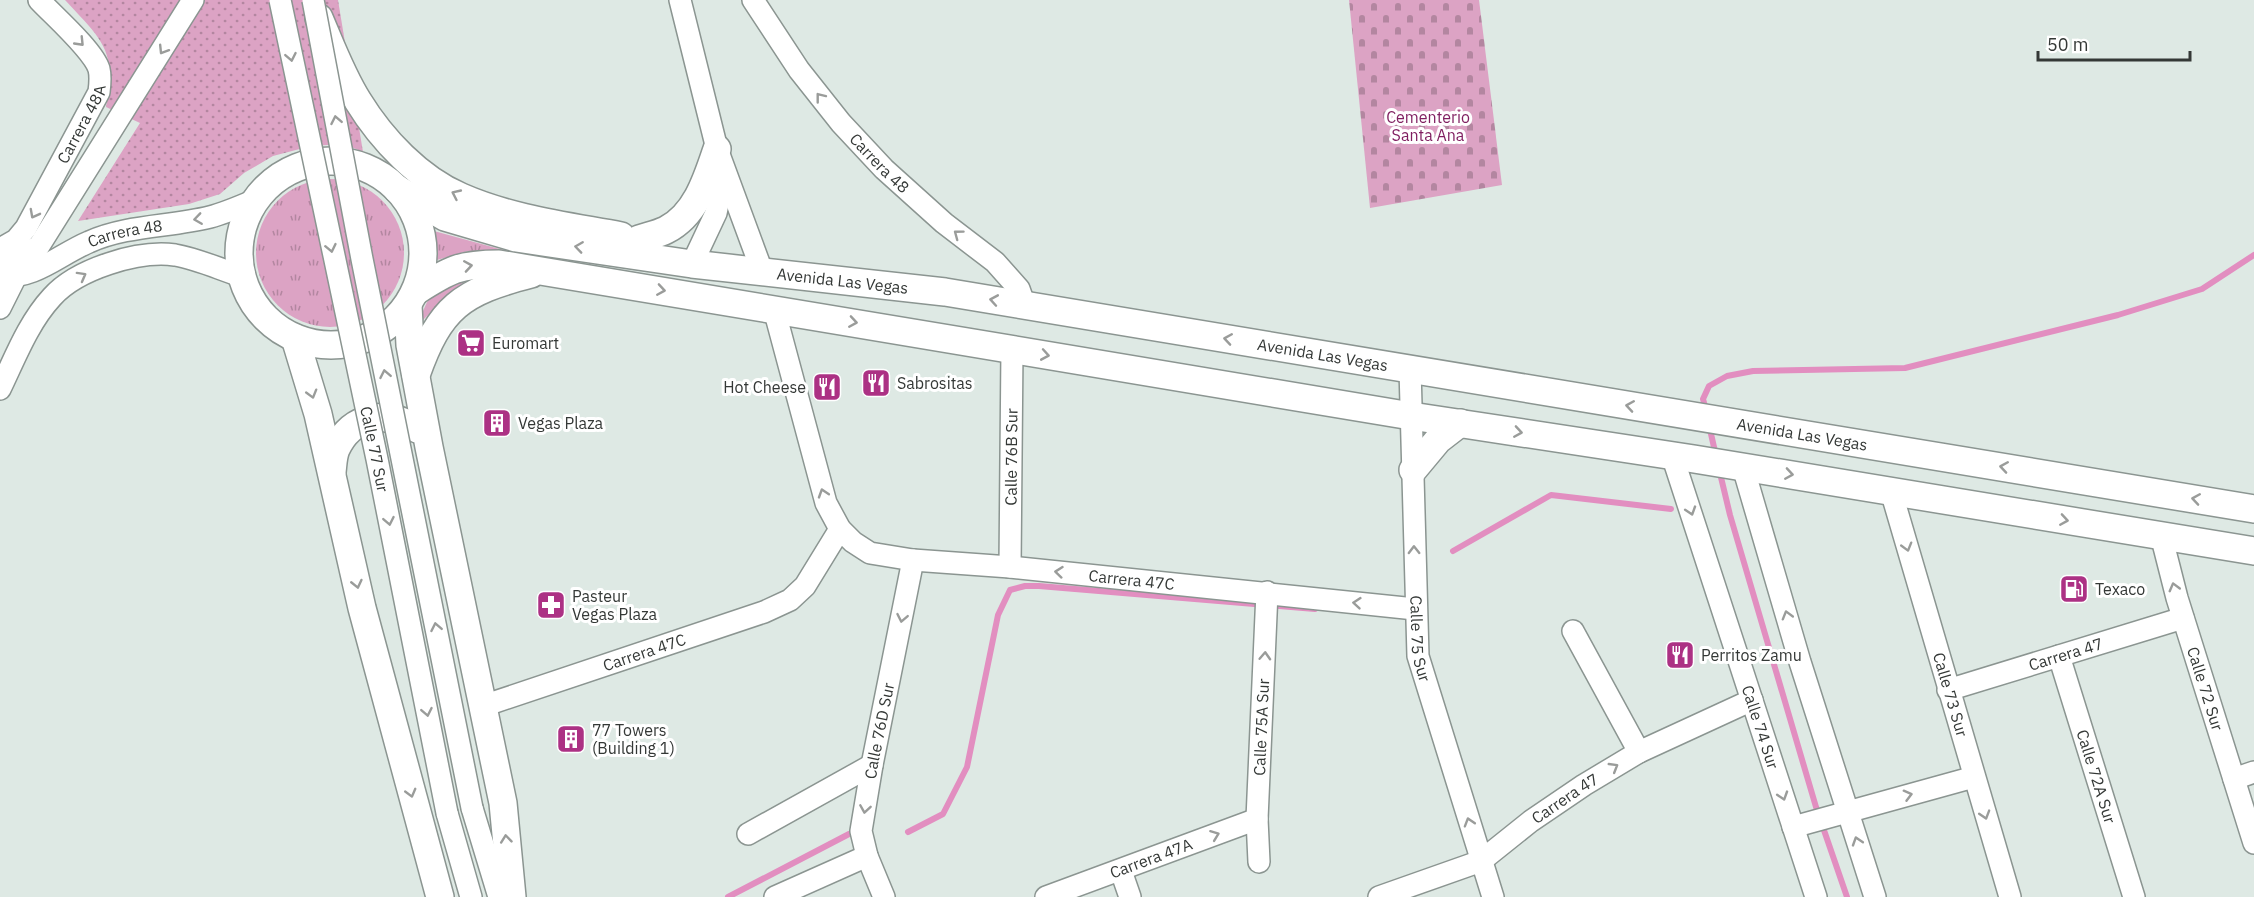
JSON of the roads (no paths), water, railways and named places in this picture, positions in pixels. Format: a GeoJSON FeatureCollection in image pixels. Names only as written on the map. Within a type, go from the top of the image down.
{"type":"FeatureCollection","features":[{"type":"Feature","properties":{"kind":"main road"},"geometry":{"type":"LineString","coordinates":[[314,4],[342,71],[358,102],[377,128],[417,169],[442,188],[460,197],[532,218],[639,239],[695,259]]}},
{"type":"Feature","properties":{"kind":"main road"},"geometry":{"type":"LineString","coordinates":[[639,239],[666,230],[679,221],[695,203],[706,182],[717,149]]}},
{"type":"Feature","properties":{"kind":"main road"},"geometry":{"type":"LineString","coordinates":[[695,259],[495,233],[445,217],[397,189],[374,172],[347,162],[318,162],[291,169],[267,185],[254,201],[241,230],[238,253],[241,276],[252,302],[271,323],[295,338],[319,345],[345,345],[369,338],[391,324],[412,298],[456,268],[479,264],[499,264],[1411,416],[1683,457],[2254,551]]}},
{"type":"Feature","properties":{"kind":"main road"},"geometry":{"type":"LineString","coordinates":[[397,189],[416,216],[423,238],[423,265],[412,298],[408,327],[429,447],[503,803],[512,897]]}},
{"type":"Feature","properties":{"kind":"main road","name":"Avenida Las Vegas"},"geometry":{"type":"LineString","coordinates":[[695,259],[762,272],[903,286],[2254,509]]}},
{"type":"Feature","properties":{"kind":"main road"},"geometry":{"type":"LineString","coordinates":[[416,375],[425,348],[438,326],[462,299],[496,283],[545,271]]}},
{"type":"Feature","properties":{"kind":"main road"},"geometry":{"type":"LineString","coordinates":[[295,338],[318,414],[362,608],[439,896]]}},
{"type":"Feature","properties":{"kind":"main road"},"geometry":{"type":"LineString","coordinates":[[331,474],[335,451],[343,436],[355,425],[370,419],[386,417],[402,420],[417,429],[429,447]]}},
{"type":"Feature","properties":{"kind":"main road"},"geometry":{"type":"LineString","coordinates":[[1413,470],[1438,440],[1460,423]]}},
{"type":"Feature","properties":{"kind":"street","name":"Carrera 48A"},"geometry":{"type":"LineString","coordinates":[[0,249],[16,240],[26,228],[99,92],[101,78],[98,66],[90,53],[39,0]]}},
{"type":"Feature","properties":{"kind":"street"},"geometry":{"type":"LineString","coordinates":[[0,259],[19,258],[39,246],[193,0]]}},
{"type":"Feature","properties":{"kind":"street","name":"Calle 77 Sur"},"geometry":{"type":"LineString","coordinates":[[280,0],[377,459],[447,813],[471,897]]}},
{"type":"Feature","properties":{"kind":"street"},"geometry":{"type":"LineString","coordinates":[[680,0],[717,149],[762,272]]}},
{"type":"Feature","properties":{"kind":"street","name":"Carrera 48"},"geometry":{"type":"LineString","coordinates":[[753,0],[799,70],[841,123],[884,169],[944,223],[995,262],[1019,290],[1025,306]]}},
{"type":"Feature","properties":{"kind":"street","name":"Calle 77 Sur"},"geometry":{"type":"LineString","coordinates":[[314,4],[364,271],[472,808],[499,897]]}},
{"type":"Feature","properties":{"kind":"street"},"geometry":{"type":"LineString","coordinates":[[695,259],[716,213],[720,194],[717,149]]}},
{"type":"Feature","properties":{"kind":"street","name":"Carrera 48"},"geometry":{"type":"LineString","coordinates":[[8,276],[36,271],[88,242],[107,236],[144,227],[208,217],[234,210],[254,201]]}},
{"type":"Feature","properties":{"kind":"street","name":"Carrera 48"},"geometry":{"type":"LineString","coordinates":[[0,389],[39,314],[53,295],[91,271],[118,261],[151,254],[192,259],[241,276]]}},
{"type":"Feature","properties":{"kind":"street"},"geometry":{"type":"LineString","coordinates":[[0,308],[8,276]]}},
{"type":"Feature","properties":{"kind":"street"},"geometry":{"type":"LineString","coordinates":[[774,309],[826,503],[847,536]]}},
{"type":"Feature","properties":{"kind":"street","name":"Calle 76B Sur"},"geometry":{"type":"LineString","coordinates":[[1010,567],[1012,349]]}},
{"type":"Feature","properties":{"kind":"street","name":"Calle 75 Sur"},"geometry":{"type":"LineString","coordinates":[[1410,369],[1418,656],[1493,897]]}},
{"type":"Feature","properties":{"kind":"street","name":"Calle 74 Sur"},"geometry":{"type":"LineString","coordinates":[[1683,457],[1752,700],[1798,825],[1816,897]]}},
{"type":"Feature","properties":{"kind":"street"},"geometry":{"type":"LineString","coordinates":[[1737,466],[1800,662],[1840,814],[1875,897]]}},
{"type":"Feature","properties":{"kind":"street","name":"Calle 73 Sur"},"geometry":{"type":"LineString","coordinates":[[1891,491],[2010,897]]}},
{"type":"Feature","properties":{"kind":"street","name":"Calle 72 Sur"},"geometry":{"type":"LineString","coordinates":[[2161,535],[2183,618],[2254,843]]}},
{"type":"Feature","properties":{"kind":"street","name":"Carrera 47C"},"geometry":{"type":"LineString","coordinates":[[483,706],[764,612],[790,600],[805,586],[847,536],[870,553],[913,560],[1010,567],[1415,609]]}},
{"type":"Feature","properties":{"kind":"street","name":"Calle 76D Sur"},"geometry":{"type":"LineString","coordinates":[[884,897],[867,856],[861,831],[913,560]]}},
{"type":"Feature","properties":{"kind":"street","name":"Calle 75A Sur"},"geometry":{"type":"LineString","coordinates":[[1259,862],[1257,819],[1267,595]]}},
{"type":"Feature","properties":{"kind":"street","name":"Carrera 47"},"geometry":{"type":"LineString","coordinates":[[1948,690],[2183,618]]}},
{"type":"Feature","properties":{"kind":"street"},"geometry":{"type":"LineString","coordinates":[[1573,632],[1639,752]]}},
{"type":"Feature","properties":{"kind":"street","name":"Calle 72A Sur"},"geometry":{"type":"LineString","coordinates":[[2060,656],[2134,897]]}},
{"type":"Feature","properties":{"kind":"street","name":"Carrera 47"},"geometry":{"type":"LineString","coordinates":[[1379,897],[1481,861],[1531,820],[1639,752],[1752,700]]}},
{"type":"Feature","properties":{"kind":"street"},"geometry":{"type":"LineString","coordinates":[[748,834],[872,765]]}},
{"type":"Feature","properties":{"kind":"street"},"geometry":{"type":"LineString","coordinates":[[2234,779],[2254,772]]}},
{"type":"Feature","properties":{"kind":"street"},"geometry":{"type":"LineString","coordinates":[[1798,825],[1974,777]]}},
{"type":"Feature","properties":{"kind":"street","name":"Carrera 47A"},"geometry":{"type":"LineString","coordinates":[[1046,897],[1257,819]]}},
{"type":"Feature","properties":{"kind":"street"},"geometry":{"type":"LineString","coordinates":[[439,896],[459,856]]}},
{"type":"Feature","properties":{"kind":"street"},"geometry":{"type":"LineString","coordinates":[[775,897],[867,856]]}},
{"type":"Feature","properties":{"kind":"street"},"geometry":{"type":"LineString","coordinates":[[1121,871],[1130,897]]}},
{"type":"Feature","properties":{"kind":"waterway"},"geometry":{"type":"LineString","coordinates":[[1706,410],[1703,399],[1709,386],[1727,376],[1753,371],[1905,368],[2118,315],[2202,289],[2254,255]]}},
{"type":"Feature","properties":{"kind":"waterway"},"geometry":{"type":"LineString","coordinates":[[1709,425],[1716,456]]}},
{"type":"Feature","properties":{"kind":"waterway"},"geometry":{"type":"LineString","coordinates":[[1719,469],[1730,515],[1816,807],[1847,897]]}},
{"type":"Feature","properties":{"kind":"waterway"},"geometry":{"type":"LineString","coordinates":[[1453,551],[1551,495],[1671,509]]}},
{"type":"Feature","properties":{"kind":"waterway"},"geometry":{"type":"LineString","coordinates":[[908,832],[943,814],[967,767],[998,615],[1010,590],[1025,586],[1039,586],[1315,609]]}},
{"type":"Feature","properties":{"kind":"waterway"},"geometry":{"type":"LineString","coordinates":[[728,897],[849,834]]}},
{"type":"Feature","properties":{"kind":"place","name":"Euromart"},"geometry":{"type":"Point","coordinates":[471,343]}},
{"type":"Feature","properties":{"kind":"place","name":"Sabrositas"},"geometry":{"type":"Point","coordinates":[876,383]}},
{"type":"Feature","properties":{"kind":"place","name":"Hot Cheese"},"geometry":{"type":"Point","coordinates":[827,387]}},
{"type":"Feature","properties":{"kind":"place","name":"Vegas Plaza"},"geometry":{"type":"Point","coordinates":[497,423]}},
{"type":"Feature","properties":{"kind":"place","name":"Texaco"},"geometry":{"type":"Point","coordinates":[2074,589]}},
{"type":"Feature","properties":{"kind":"place","name":"Pasteur Vegas Plaza"},"geometry":{"type":"Point","coordinates":[551,605]}},
{"type":"Feature","properties":{"kind":"place","name":"Perritos Zamu"},"geometry":{"type":"Point","coordinates":[1680,655]}},
{"type":"Feature","properties":{"kind":"place","name":"77 Towers (Building 1)"},"geometry":{"type":"Point","coordinates":[571,739]}},
{"type":"Feature","properties":{"kind":"park label","name":"Cementerio Santa Ana"},"geometry":{"type":"Point","coordinates":[1428,126]}}]}
